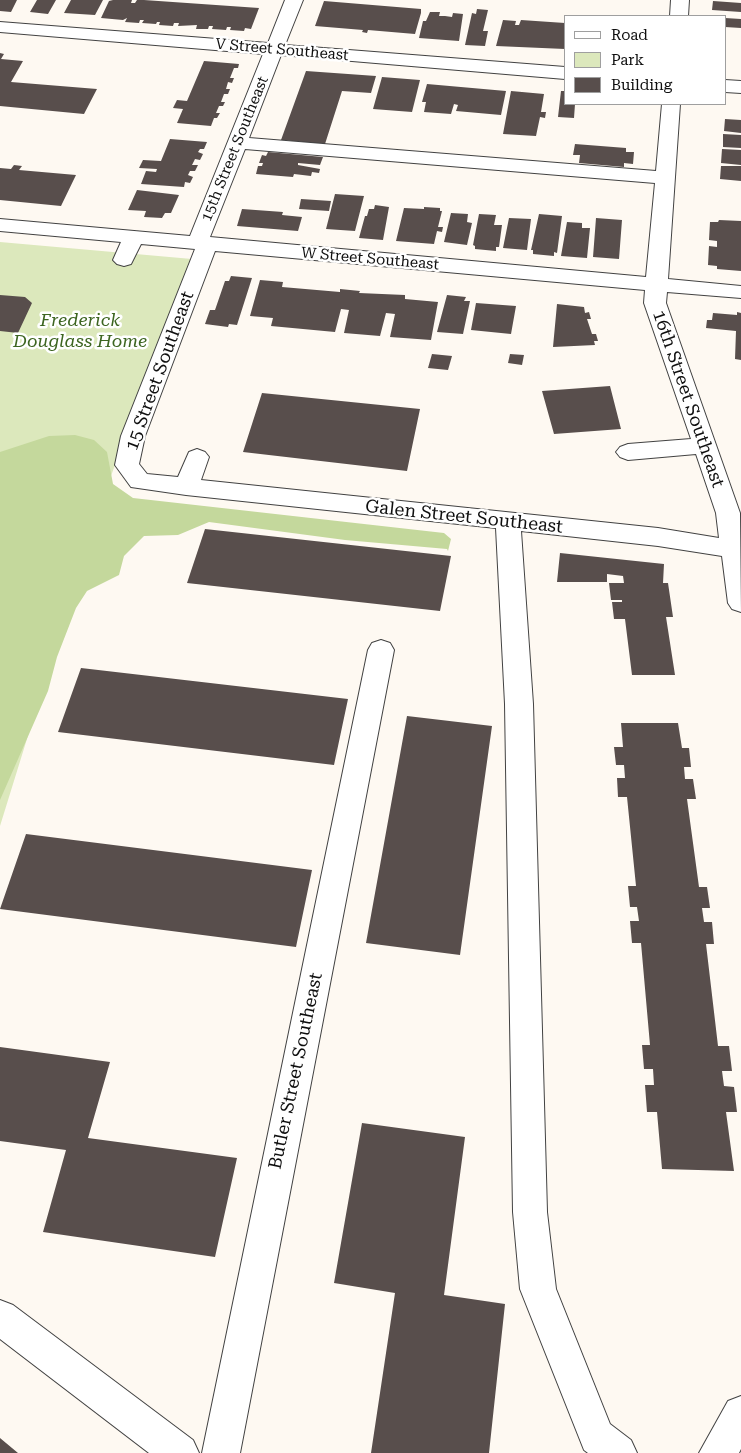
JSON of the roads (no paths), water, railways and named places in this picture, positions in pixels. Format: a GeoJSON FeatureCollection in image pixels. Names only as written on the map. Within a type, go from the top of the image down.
{"type":"FeatureCollection","features":[{"type":"Feature","properties":{"kind":"street","name":"15th Street Southeast"},"geometry":{"type":"LineString","coordinates":[[203,242],[237,143],[294,0]]}},
{"type":"Feature","properties":{"kind":"street"},"geometry":{"type":"LineString","coordinates":[[679,15],[680,0]]}},
{"type":"Feature","properties":{"kind":"street","name":"V Street Southeast"},"geometry":{"type":"LineString","coordinates":[[0,27],[564,73]]}},
{"type":"Feature","properties":{"kind":"street"},"geometry":{"type":"LineString","coordinates":[[726,86],[741,87]]}},
{"type":"Feature","properties":{"kind":"street","name":"16th Street Southeast"},"geometry":{"type":"LineString","coordinates":[[671,105],[655,285],[657,312],[728,513],[737,549],[741,603]]}},
{"type":"Feature","properties":{"kind":"street"},"geometry":{"type":"LineString","coordinates":[[237,143],[665,178]]}},
{"type":"Feature","properties":{"kind":"street","name":"W Street Southeast"},"geometry":{"type":"LineString","coordinates":[[0,224],[741,292]]}},
{"type":"Feature","properties":{"kind":"street"},"geometry":{"type":"LineString","coordinates":[[124,260],[134,236]]}},
{"type":"Feature","properties":{"kind":"street","name":"15 Street Southeast"},"geometry":{"type":"LineString","coordinates":[[186,487],[140,481],[127,465],[132,436],[203,242]]}},
{"type":"Feature","properties":{"kind":"street"},"geometry":{"type":"LineString","coordinates":[[628,452],[704,446]]}},
{"type":"Feature","properties":{"kind":"street"},"geometry":{"type":"LineString","coordinates":[[186,487],[197,457]]}},
{"type":"Feature","properties":{"kind":"street","name":"Galen Street Southeast"},"geometry":{"type":"LineString","coordinates":[[186,487],[658,538],[737,549]]}},
{"type":"Feature","properties":{"kind":"street"},"geometry":{"type":"LineString","coordinates":[[508,522],[519,704],[530,1212],[538,1289],[597,1437],[618,1453]]}},
{"type":"Feature","properties":{"kind":"street","name":"Butler Street Southeast"},"geometry":{"type":"LineString","coordinates":[[221,1453],[268,1209],[381,650]]}},
{"type":"Feature","properties":{"kind":"street"},"geometry":{"type":"LineString","coordinates":[[0,1317],[180,1453]]}},
{"type":"Feature","properties":{"kind":"street"},"geometry":{"type":"LineString","coordinates":[[718,1453],[741,1414]]}},
{"type":"Feature","properties":{"kind":"park label","name":"Frederick Douglass Home"},"geometry":{"type":"Point","coordinates":[80,331]}}]}
